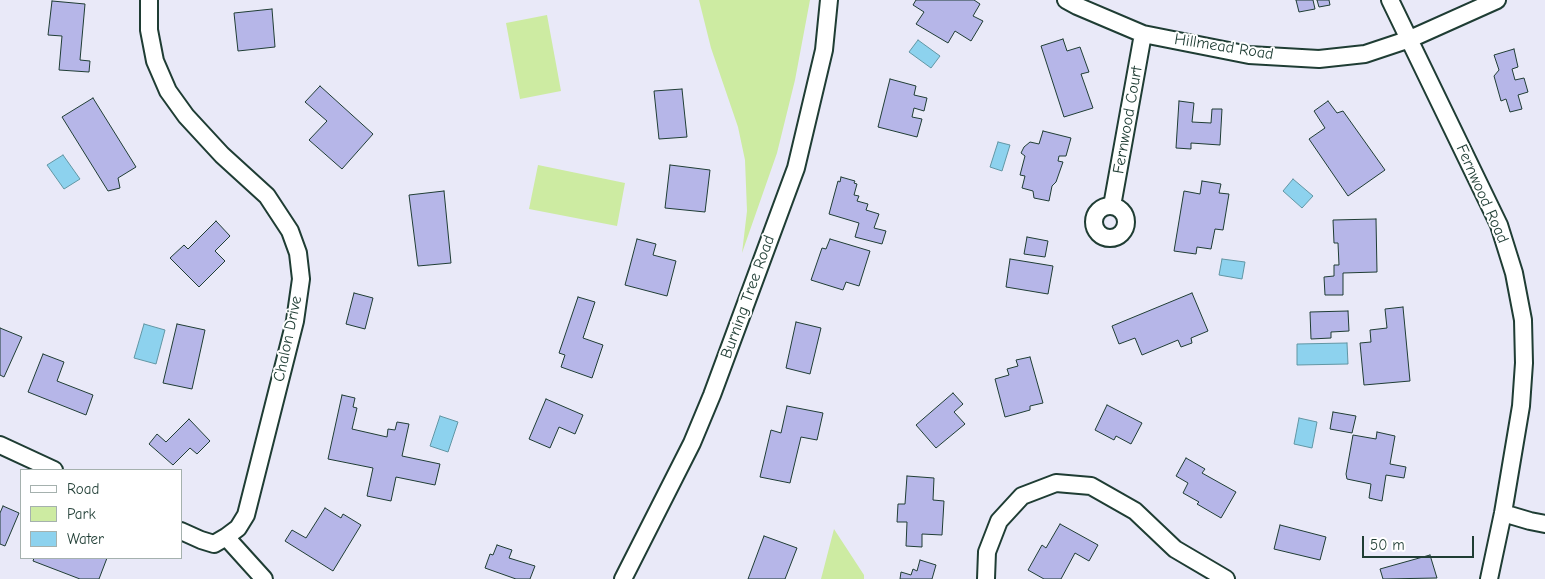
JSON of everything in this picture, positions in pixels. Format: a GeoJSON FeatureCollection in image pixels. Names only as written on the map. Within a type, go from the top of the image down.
{"type":"FeatureCollection","features":[{"type":"Feature","properties":{"kind":"street","name":"Chalon Drive"},"geometry":{"type":"LineString","coordinates":[[149,0],[149,30],[155,61],[168,91],[186,116],[222,155],[266,196],[290,231],[298,254],[301,279],[293,330],[246,515],[238,528],[226,537]]}},
{"type":"Feature","properties":{"kind":"street","name":"Burning Tree Road"},"geometry":{"type":"LineString","coordinates":[[624,579],[692,443],[712,395],[796,168],[824,50],[829,0]]}},
{"type":"Feature","properties":{"kind":"street","name":"Hillmead Road"},"geometry":{"type":"LineString","coordinates":[[1066,0],[1144,34],[1249,54],[1319,59],[1365,54],[1410,39],[1497,0]]}},
{"type":"Feature","properties":{"kind":"street","name":"Fernwood Road"},"geometry":{"type":"LineString","coordinates":[[1390,0],[1499,225],[1514,274],[1523,320],[1524,363],[1521,406],[1503,513],[1489,579]]}},
{"type":"Feature","properties":{"kind":"street","name":"Fernwood Court"},"geometry":{"type":"LineString","coordinates":[[1112,206],[1144,34]]}},
{"type":"Feature","properties":{"kind":"street"},"geometry":{"type":"LineString","coordinates":[[0,445],[52,469]]}},
{"type":"Feature","properties":{"kind":"street"},"geometry":{"type":"LineString","coordinates":[[986,579],[987,552],[999,521],[1022,496],[1056,483],[1091,486],[1100,491],[1135,511],[1175,549],[1226,579]]}},
{"type":"Feature","properties":{"kind":"street"},"geometry":{"type":"LineString","coordinates":[[1503,513],[1545,524]]}},
{"type":"Feature","properties":{"kind":"street"},"geometry":{"type":"LineString","coordinates":[[182,531],[214,544],[226,537],[264,579]]}},
{"type":"Feature","properties":{"kind":"green space"},"geometry":{"type":"Polygon","coordinates":[[[699,0],[810,0],[795,80],[777,153],[742,253],[747,211],[745,160],[738,127],[711,48],[699,0]]]}},
{"type":"Feature","properties":{"kind":"green space"},"geometry":{"type":"Polygon","coordinates":[[[547,15],[561,91],[520,99],[506,23],[547,15]]]}},
{"type":"Feature","properties":{"kind":"green space"},"geometry":{"type":"Polygon","coordinates":[[[538,165],[625,183],[617,226],[529,209],[538,165]]]}},
{"type":"Feature","properties":{"kind":"green space"},"geometry":{"type":"Polygon","coordinates":[[[834,529],[864,575],[864,579],[821,579],[834,529]]]}},
{"type":"Feature","properties":{"kind":"water"},"geometry":{"type":"Polygon","coordinates":[[[918,40],[940,56],[931,68],[909,52],[918,40]]]}},
{"type":"Feature","properties":{"kind":"water"},"geometry":{"type":"Polygon","coordinates":[[[998,142],[1010,145],[1002,171],[990,167],[998,142]]]}},
{"type":"Feature","properties":{"kind":"water"},"geometry":{"type":"Polygon","coordinates":[[[63,155],[80,179],[64,189],[47,165],[63,155]]]}},
{"type":"Feature","properties":{"kind":"water"},"geometry":{"type":"Polygon","coordinates":[[[1293,179],[1313,196],[1302,208],[1283,191],[1293,179]]]}},
{"type":"Feature","properties":{"kind":"water"},"geometry":{"type":"Polygon","coordinates":[[[1222,259],[1245,262],[1242,279],[1219,275],[1222,259]]]}},
{"type":"Feature","properties":{"kind":"water"},"geometry":{"type":"Polygon","coordinates":[[[144,324],[165,330],[156,364],[134,358],[144,324]]]}},
{"type":"Feature","properties":{"kind":"water"},"geometry":{"type":"Polygon","coordinates":[[[1347,343],[1348,364],[1297,365],[1297,344],[1347,343]]]}},
{"type":"Feature","properties":{"kind":"water"},"geometry":{"type":"Polygon","coordinates":[[[440,416],[458,422],[448,452],[430,446],[440,416]]]}},
{"type":"Feature","properties":{"kind":"water"},"geometry":{"type":"Polygon","coordinates":[[[1299,418],[1317,422],[1312,448],[1294,444],[1299,418]]]}},
{"type":"Feature","properties":{"kind":"building"},"geometry":{"type":"Polygon","coordinates":[[[916,0],[974,0],[980,4],[973,16],[983,21],[971,41],[955,31],[948,43],[916,24],[924,12],[913,5],[916,0]]]}},
{"type":"Feature","properties":{"kind":"building"},"geometry":{"type":"Polygon","coordinates":[[[1296,0],[1313,0],[1315,9],[1299,12],[1296,0]]]}},
{"type":"Feature","properties":{"kind":"building"},"geometry":{"type":"Polygon","coordinates":[[[1317,0],[1329,0],[1330,5],[1319,7],[1317,0]]]}},
{"type":"Feature","properties":{"kind":"building"},"geometry":{"type":"Polygon","coordinates":[[[52,1],[85,4],[80,60],[90,61],[89,72],[59,70],[62,36],[48,35],[52,1]]]}},
{"type":"Feature","properties":{"kind":"building"},"geometry":{"type":"Polygon","coordinates":[[[272,9],[275,47],[238,51],[234,13],[272,9]]]}},
{"type":"Feature","properties":{"kind":"building"},"geometry":{"type":"Polygon","coordinates":[[[1063,39],[1067,51],[1080,47],[1089,72],[1081,74],[1093,108],[1064,117],[1041,46],[1063,39]]]}},
{"type":"Feature","properties":{"kind":"building"},"geometry":{"type":"Polygon","coordinates":[[[1514,49],[1518,67],[1512,69],[1515,80],[1524,78],[1528,92],[1518,95],[1522,109],[1510,112],[1506,99],[1501,101],[1494,76],[1499,70],[1494,55],[1514,49]]]}},
{"type":"Feature","properties":{"kind":"building"},"geometry":{"type":"Polygon","coordinates":[[[890,79],[916,86],[914,95],[927,98],[924,111],[914,108],[912,117],[922,119],[917,137],[878,127],[890,79]]]}},
{"type":"Feature","properties":{"kind":"building"},"geometry":{"type":"Polygon","coordinates":[[[320,86],[373,134],[342,169],[309,140],[327,121],[305,102],[320,86]]]}},
{"type":"Feature","properties":{"kind":"building"},"geometry":{"type":"Polygon","coordinates":[[[682,89],[687,137],[659,139],[654,91],[682,89]]]}},
{"type":"Feature","properties":{"kind":"building"},"geometry":{"type":"Polygon","coordinates":[[[93,98],[136,167],[118,178],[120,188],[108,191],[62,117],[93,98]]]}},
{"type":"Feature","properties":{"kind":"building"},"geometry":{"type":"Polygon","coordinates":[[[1179,101],[1194,103],[1192,122],[1211,123],[1212,109],[1222,109],[1220,145],[1191,143],[1191,149],[1176,148],[1179,101]]]}},
{"type":"Feature","properties":{"kind":"building"},"geometry":{"type":"Polygon","coordinates":[[[1328,101],[1337,113],[1343,111],[1385,170],[1348,196],[1309,139],[1325,128],[1314,111],[1328,101]]]}},
{"type":"Feature","properties":{"kind":"building"},"geometry":{"type":"Polygon","coordinates":[[[1043,131],[1071,138],[1066,156],[1059,156],[1058,161],[1063,162],[1056,182],[1052,186],[1049,201],[1034,198],[1033,191],[1022,188],[1025,176],[1020,175],[1025,156],[1021,153],[1024,147],[1030,142],[1039,144],[1043,131]]]}},
{"type":"Feature","properties":{"kind":"building"},"geometry":{"type":"Polygon","coordinates":[[[670,165],[710,170],[705,212],[665,208],[670,165]]]}},
{"type":"Feature","properties":{"kind":"building"},"geometry":{"type":"Polygon","coordinates":[[[841,177],[855,181],[854,183],[857,184],[854,195],[859,196],[857,201],[868,204],[866,210],[879,214],[874,228],[886,231],[882,244],[855,237],[859,223],[829,214],[838,181],[840,182],[841,177]]]}},
{"type":"Feature","properties":{"kind":"building"},"geometry":{"type":"Polygon","coordinates":[[[1202,181],[1221,184],[1219,193],[1229,194],[1223,230],[1215,229],[1211,249],[1197,247],[1196,254],[1174,251],[1184,191],[1200,194],[1202,181]]]}},
{"type":"Feature","properties":{"kind":"building"},"geometry":{"type":"Polygon","coordinates":[[[444,191],[451,263],[418,266],[409,195],[444,191]]]}},
{"type":"Feature","properties":{"kind":"building"},"geometry":{"type":"Polygon","coordinates":[[[1376,219],[1377,272],[1343,273],[1343,295],[1325,295],[1324,277],[1334,276],[1334,265],[1339,265],[1338,243],[1334,243],[1333,220],[1376,219]]]}},
{"type":"Feature","properties":{"kind":"building"},"geometry":{"type":"Polygon","coordinates":[[[216,221],[230,236],[215,251],[225,261],[199,287],[170,258],[184,245],[188,249],[216,221]]]}},
{"type":"Feature","properties":{"kind":"building"},"geometry":{"type":"Polygon","coordinates":[[[1027,237],[1048,241],[1045,257],[1024,254],[1027,237]]]}},
{"type":"Feature","properties":{"kind":"building"},"geometry":{"type":"Polygon","coordinates":[[[637,239],[656,244],[653,255],[676,261],[667,296],[625,285],[637,239]]]}},
{"type":"Feature","properties":{"kind":"building"},"geometry":{"type":"Polygon","coordinates":[[[830,239],[870,251],[859,286],[846,282],[843,290],[811,280],[822,248],[826,249],[830,239]]]}},
{"type":"Feature","properties":{"kind":"building"},"geometry":{"type":"Polygon","coordinates":[[[1010,259],[1053,266],[1048,294],[1006,287],[1010,259]]]}},
{"type":"Feature","properties":{"kind":"building"},"geometry":{"type":"Polygon","coordinates":[[[354,293],[373,298],[365,329],[346,324],[354,293]]]}},
{"type":"Feature","properties":{"kind":"building"},"geometry":{"type":"Polygon","coordinates":[[[1192,293],[1208,331],[1191,338],[1192,343],[1181,347],[1178,340],[1142,355],[1135,338],[1119,344],[1112,326],[1192,293]]]}},
{"type":"Feature","properties":{"kind":"building"},"geometry":{"type":"Polygon","coordinates":[[[578,297],[595,302],[583,338],[603,345],[592,378],[561,367],[565,355],[559,353],[578,297]]]}},
{"type":"Feature","properties":{"kind":"building"},"geometry":{"type":"Polygon","coordinates":[[[1403,307],[1410,381],[1364,385],[1360,343],[1371,342],[1370,330],[1387,328],[1385,309],[1403,307]]]}},
{"type":"Feature","properties":{"kind":"building"},"geometry":{"type":"Polygon","coordinates":[[[1348,311],[1349,331],[1331,332],[1331,338],[1311,339],[1310,312],[1348,311]]]}},
{"type":"Feature","properties":{"kind":"building"},"geometry":{"type":"Polygon","coordinates":[[[796,322],[821,328],[810,374],[786,368],[796,322]]]}},
{"type":"Feature","properties":{"kind":"building"},"geometry":{"type":"Polygon","coordinates":[[[177,324],[205,330],[192,389],[163,383],[177,324]]]}},
{"type":"Feature","properties":{"kind":"building"},"geometry":{"type":"Polygon","coordinates":[[[0,328],[22,337],[4,377],[0,375],[0,328]]]}},
{"type":"Feature","properties":{"kind":"building"},"geometry":{"type":"Polygon","coordinates":[[[43,354],[64,362],[57,381],[93,395],[86,415],[28,392],[43,354]]]}},
{"type":"Feature","properties":{"kind":"building"},"geometry":{"type":"Polygon","coordinates":[[[1030,357],[1043,403],[1030,406],[1030,410],[1005,417],[995,379],[1009,375],[1007,369],[1018,366],[1016,360],[1030,357]]]}},
{"type":"Feature","properties":{"kind":"building"},"geometry":{"type":"Polygon","coordinates":[[[953,393],[963,404],[954,412],[965,424],[936,448],[916,425],[953,393]]]}},
{"type":"Feature","properties":{"kind":"building"},"geometry":{"type":"Polygon","coordinates":[[[342,395],[355,398],[353,407],[357,408],[352,429],[387,437],[388,429],[395,430],[397,422],[409,424],[402,456],[440,464],[435,485],[396,477],[391,501],[367,496],[373,468],[328,459],[342,395]]]}},
{"type":"Feature","properties":{"kind":"building"},"geometry":{"type":"Polygon","coordinates":[[[546,399],[583,415],[575,434],[559,427],[550,448],[529,439],[546,399]]]}},
{"type":"Feature","properties":{"kind":"building"},"geometry":{"type":"Polygon","coordinates":[[[1107,405],[1142,423],[1131,444],[1116,436],[1114,440],[1095,430],[1107,405]]]}},
{"type":"Feature","properties":{"kind":"building"},"geometry":{"type":"Polygon","coordinates":[[[787,406],[823,413],[817,440],[801,437],[790,483],[760,477],[771,430],[781,433],[787,406]]]}},
{"type":"Feature","properties":{"kind":"building"},"geometry":{"type":"Polygon","coordinates":[[[1333,412],[1356,416],[1352,433],[1330,429],[1333,412]]]}},
{"type":"Feature","properties":{"kind":"building"},"geometry":{"type":"Polygon","coordinates":[[[189,419],[210,441],[197,454],[190,448],[173,465],[149,444],[157,434],[166,442],[189,419]]]}},
{"type":"Feature","properties":{"kind":"building"},"geometry":{"type":"Polygon","coordinates":[[[1377,432],[1395,436],[1390,464],[1406,467],[1404,478],[1386,475],[1382,501],[1369,498],[1371,484],[1347,479],[1346,474],[1353,435],[1376,439],[1377,432]]]}},
{"type":"Feature","properties":{"kind":"building"},"geometry":{"type":"Polygon","coordinates":[[[1186,458],[1205,469],[1202,473],[1236,492],[1221,518],[1183,493],[1188,483],[1176,476],[1186,458]]]}},
{"type":"Feature","properties":{"kind":"building"},"geometry":{"type":"Polygon","coordinates":[[[907,476],[934,478],[933,500],[944,501],[942,535],[922,534],[922,547],[906,546],[907,522],[897,522],[898,504],[905,504],[907,476]]]}},
{"type":"Feature","properties":{"kind":"building"},"geometry":{"type":"Polygon","coordinates":[[[3,506],[19,513],[5,546],[0,544],[0,513],[3,506]]]}},
{"type":"Feature","properties":{"kind":"building"},"geometry":{"type":"Polygon","coordinates":[[[325,508],[341,518],[343,514],[361,525],[333,571],[285,541],[292,530],[306,538],[325,508]]]}},
{"type":"Feature","properties":{"kind":"building"},"geometry":{"type":"Polygon","coordinates":[[[1060,524],[1098,545],[1089,561],[1075,553],[1061,579],[1044,579],[1028,570],[1042,545],[1046,548],[1060,524]]]}},
{"type":"Feature","properties":{"kind":"building"},"geometry":{"type":"Polygon","coordinates":[[[1280,525],[1326,537],[1320,560],[1274,549],[1280,525]]]}},
{"type":"Feature","properties":{"kind":"building"},"geometry":{"type":"Polygon","coordinates":[[[764,536],[797,548],[785,579],[748,579],[764,536]]]}},
{"type":"Feature","properties":{"kind":"building"},"geometry":{"type":"Polygon","coordinates":[[[497,545],[512,550],[509,558],[535,566],[530,579],[516,579],[485,568],[490,554],[493,555],[497,545]]]}},
{"type":"Feature","properties":{"kind":"building"},"geometry":{"type":"Polygon","coordinates":[[[1430,555],[1437,578],[1383,579],[1380,569],[1430,555]]]}},
{"type":"Feature","properties":{"kind":"building"},"geometry":{"type":"Polygon","coordinates":[[[34,559],[107,559],[99,579],[80,579],[33,561],[34,559]]]}},
{"type":"Feature","properties":{"kind":"building"},"geometry":{"type":"Polygon","coordinates":[[[920,560],[936,565],[932,579],[900,579],[901,572],[911,575],[913,569],[917,571],[920,560]]]}}]}
